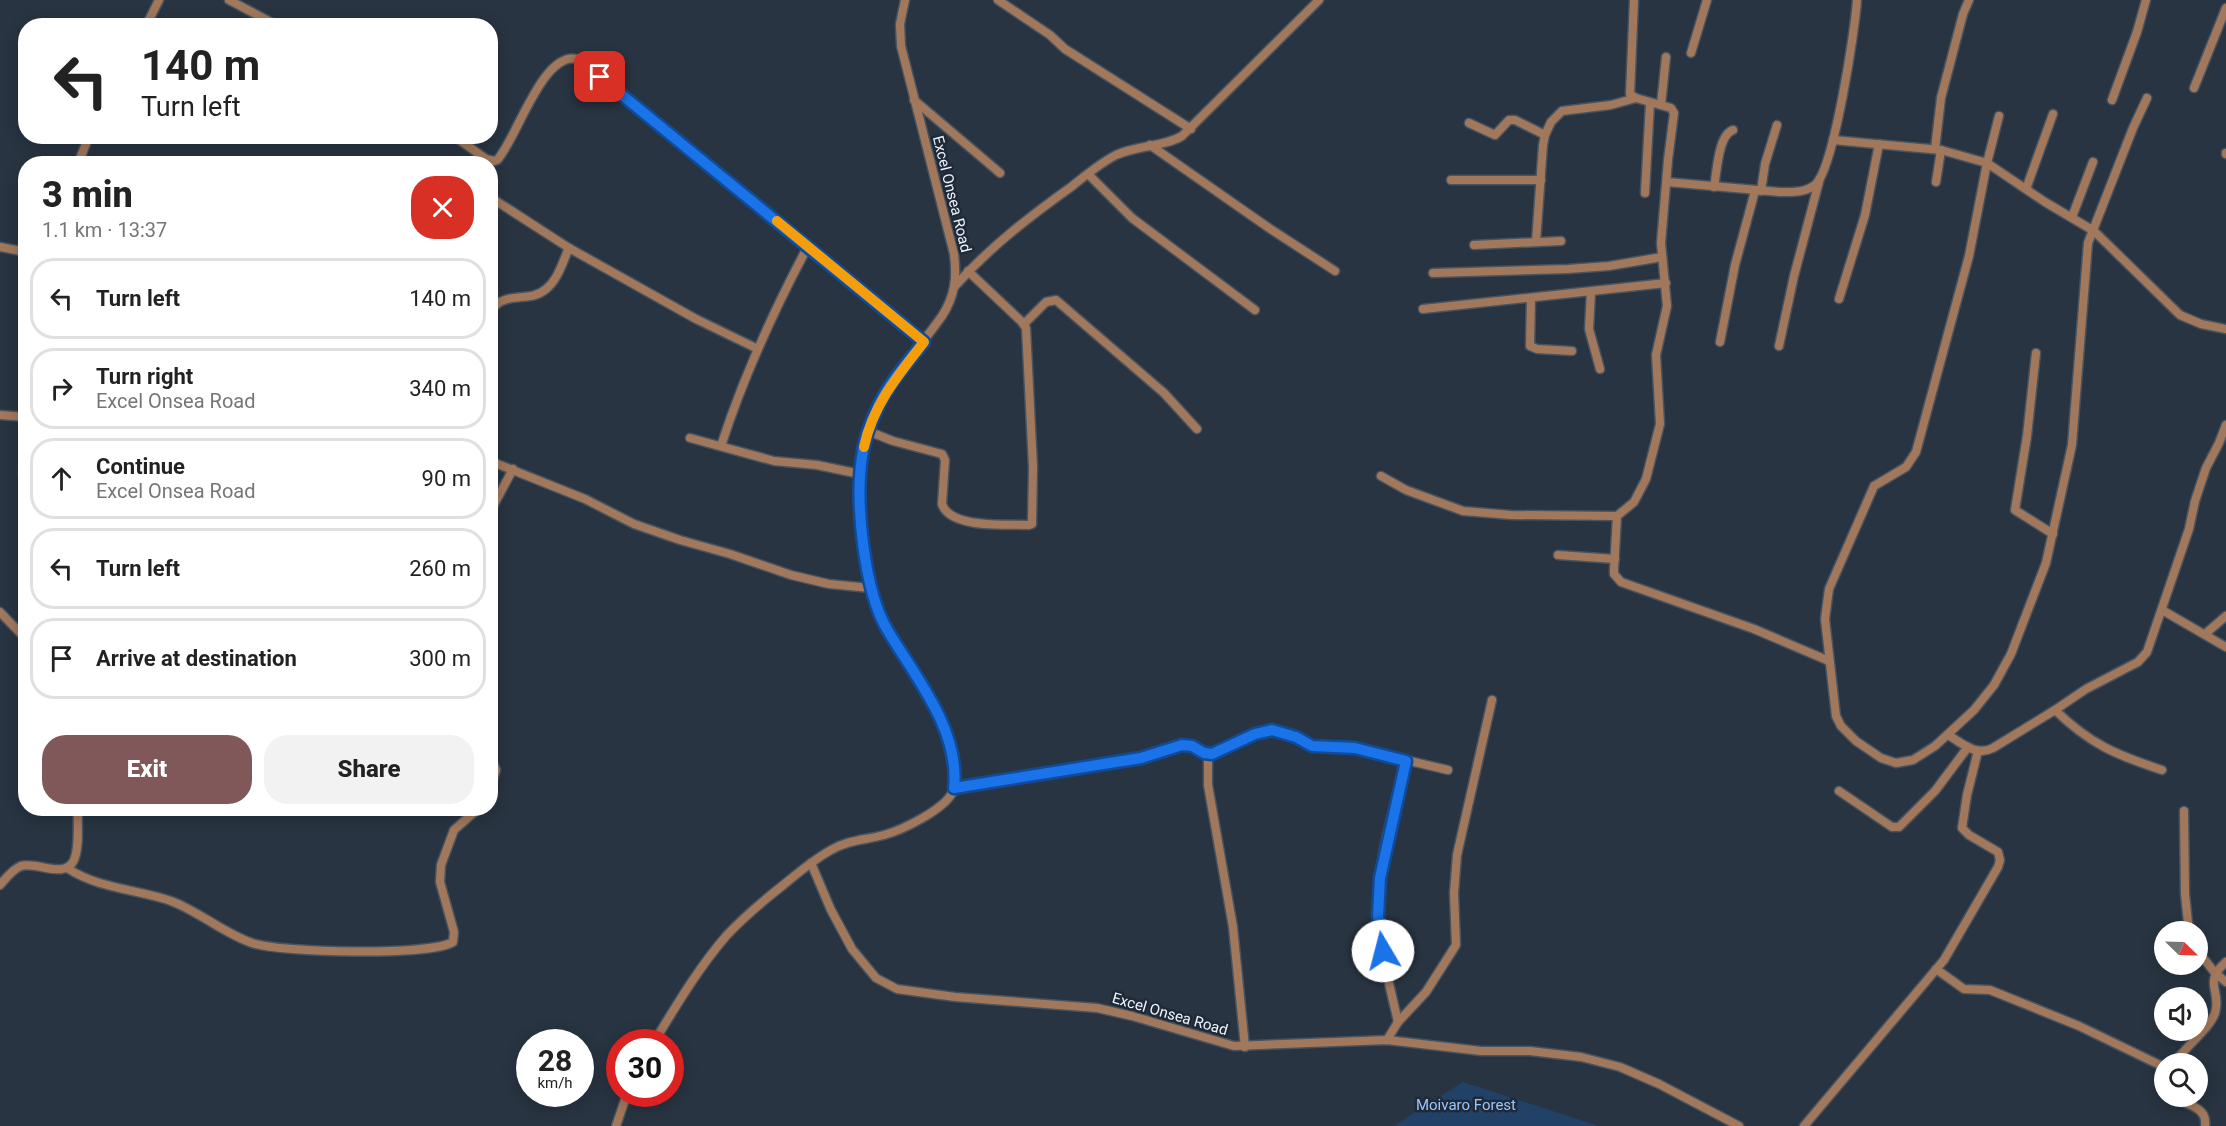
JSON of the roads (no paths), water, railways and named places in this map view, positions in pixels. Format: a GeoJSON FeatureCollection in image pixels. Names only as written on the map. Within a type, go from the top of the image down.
{"type":"FeatureCollection","features":[{"type":"Feature","properties":{"kind":"street"},"geometry":{"type":"LineString","coordinates":[[229,0],[263,18]]}},
{"type":"Feature","properties":{"kind":"street","name":"Excel Onsea Road"},"geometry":{"type":"LineString","coordinates":[[905,0],[900,35],[904,61],[954,254],[955,286],[949,305],[882,399],[868,431],[860,474],[862,516],[870,588],[879,614],[915,673],[944,729],[953,765],[954,788]]}},
{"type":"Feature","properties":{"kind":"street"},"geometry":{"type":"LineString","coordinates":[[999,0],[1050,35],[1065,49],[1191,129]]}},
{"type":"Feature","properties":{"kind":"street"},"geometry":{"type":"LineString","coordinates":[[955,286],[1015,228],[1110,158],[1129,149],[1174,141],[1191,129],[1319,0]]}},
{"type":"Feature","properties":{"kind":"street"},"geometry":{"type":"LineString","coordinates":[[1381,476],[1406,490],[1463,511],[1511,515],[1617,516],[1634,502],[1642,490],[1660,424],[1656,355],[1667,306],[1662,257],[1668,160],[1674,112],[1671,108],[1636,99],[1630,94],[1634,0]]}},
{"type":"Feature","properties":{"kind":"street"},"geometry":{"type":"LineString","coordinates":[[1691,53],[1707,0]]}},
{"type":"Feature","properties":{"kind":"street"},"geometry":{"type":"LineString","coordinates":[[1779,346],[1794,276],[1820,178],[1833,140],[1857,0]]}},
{"type":"Feature","properties":{"kind":"street"},"geometry":{"type":"LineString","coordinates":[[1936,182],[1941,98],[1968,0]]}},
{"type":"Feature","properties":{"kind":"street"},"geometry":{"type":"LineString","coordinates":[[2112,100],[2146,0]]}},
{"type":"Feature","properties":{"kind":"street"},"geometry":{"type":"LineString","coordinates":[[150,18],[158,1]]}},
{"type":"Feature","properties":{"kind":"street"},"geometry":{"type":"LineString","coordinates":[[2194,88],[2226,8]]}},
{"type":"Feature","properties":{"kind":"street"},"geometry":{"type":"LineString","coordinates":[[1661,105],[1666,57]]}},
{"type":"Feature","properties":{"kind":"street"},"geometry":{"type":"LineString","coordinates":[[498,158],[548,75],[565,61],[577,59],[590,67],[726,178],[807,248],[924,342]]}},
{"type":"Feature","properties":{"kind":"street"},"geometry":{"type":"LineString","coordinates":[[1999,116],[1987,163],[1969,256],[1916,452],[1906,467],[1874,486],[1829,589],[1825,619],[1836,716],[1848,734],[1871,752],[1888,761],[1904,763],[1924,755],[1948,735],[1984,698],[2003,670],[2046,563],[2072,445],[2088,249],[2133,128],[2147,98]]}},
{"type":"Feature","properties":{"kind":"street"},"geometry":{"type":"LineString","coordinates":[[1536,242],[1545,135],[1551,122],[1562,111],[1611,105],[1636,99]]}},
{"type":"Feature","properties":{"kind":"street"},"geometry":{"type":"LineString","coordinates":[[914,100],[1000,173]]}},
{"type":"Feature","properties":{"kind":"street"},"geometry":{"type":"LineString","coordinates":[[1645,193],[1650,103]]}},
{"type":"Feature","properties":{"kind":"street"},"geometry":{"type":"LineString","coordinates":[[2026,189],[2053,114]]}},
{"type":"Feature","properties":{"kind":"street"},"geometry":{"type":"LineString","coordinates":[[1469,123],[1495,135],[1509,120],[1515,120],[1545,135]]}},
{"type":"Feature","properties":{"kind":"street"},"geometry":{"type":"LineString","coordinates":[[1720,342],[1735,265],[1777,125]]}},
{"type":"Feature","properties":{"kind":"street"},"geometry":{"type":"LineString","coordinates":[[1714,187],[1721,144],[1724,135],[1733,130]]}},
{"type":"Feature","properties":{"kind":"street"},"geometry":{"type":"LineString","coordinates":[[1833,140],[1938,150],[1987,163],[2045,202],[2094,231],[2181,315],[2201,324],[2226,330]]}},
{"type":"Feature","properties":{"kind":"street"},"geometry":{"type":"LineString","coordinates":[[465,144],[482,156]]}},
{"type":"Feature","properties":{"kind":"street"},"geometry":{"type":"LineString","coordinates":[[1839,299],[1865,215],[1879,144]]}},
{"type":"Feature","properties":{"kind":"street"},"geometry":{"type":"LineString","coordinates":[[1150,145],[1335,271]]}},
{"type":"Feature","properties":{"kind":"street"},"geometry":{"type":"LineString","coordinates":[[2073,217],[2092,162]]}},
{"type":"Feature","properties":{"kind":"street"},"geometry":{"type":"LineString","coordinates":[[1088,174],[1132,218],[1255,310]]}},
{"type":"Feature","properties":{"kind":"street"},"geometry":{"type":"LineString","coordinates":[[1667,182],[1758,191],[1797,192],[1811,187],[1820,178]]}},
{"type":"Feature","properties":{"kind":"street"},"geometry":{"type":"LineString","coordinates":[[1451,180],[1541,180]]}},
{"type":"Feature","properties":{"kind":"street"},"geometry":{"type":"LineString","coordinates":[[498,201],[569,248],[696,319],[758,349]]}},
{"type":"Feature","properties":{"kind":"street"},"geometry":{"type":"LineString","coordinates":[[1474,244],[1561,241]]}},
{"type":"Feature","properties":{"kind":"street"},"geometry":{"type":"LineString","coordinates":[[0,247],[18,250]]}},
{"type":"Feature","properties":{"kind":"street"},"geometry":{"type":"LineString","coordinates":[[498,303],[501,300],[544,291],[552,282],[569,248]]}},
{"type":"Feature","properties":{"kind":"street"},"geometry":{"type":"LineString","coordinates":[[721,446],[732,412],[758,349],[807,248]]}},
{"type":"Feature","properties":{"kind":"street"},"geometry":{"type":"LineString","coordinates":[[1433,273],[1568,269],[1609,266],[1662,257]]}},
{"type":"Feature","properties":{"kind":"street"},"geometry":{"type":"LineString","coordinates":[[868,431],[893,441],[942,454],[945,460],[942,504],[944,510],[952,517],[976,523],[1029,525],[1034,521],[1034,466],[1027,334],[1024,324],[968,271]]}},
{"type":"Feature","properties":{"kind":"street"},"geometry":{"type":"LineString","coordinates":[[1422,309],[1666,283]]}},
{"type":"Feature","properties":{"kind":"street"},"geometry":{"type":"LineString","coordinates":[[1592,291],[1589,329],[1600,369]]}},
{"type":"Feature","properties":{"kind":"street"},"geometry":{"type":"LineString","coordinates":[[1532,298],[1530,346],[1537,349],[1572,351]]}},
{"type":"Feature","properties":{"kind":"street"},"geometry":{"type":"LineString","coordinates":[[1024,324],[1046,302],[1056,300],[1164,393],[1197,429]]}},
{"type":"Feature","properties":{"kind":"street"},"geometry":{"type":"LineString","coordinates":[[2036,353],[2027,436],[2015,510],[2053,534]]}},
{"type":"Feature","properties":{"kind":"street"},"geometry":{"type":"LineString","coordinates":[[0,415],[18,416]]}},
{"type":"Feature","properties":{"kind":"street"},"geometry":{"type":"LineString","coordinates":[[1948,735],[1968,747],[1984,752],[2143,657],[2153,638],[2172,574],[2189,530],[2195,501],[2206,468],[2226,425]]}},
{"type":"Feature","properties":{"kind":"street"},"geometry":{"type":"LineString","coordinates":[[690,438],[774,461],[817,465],[860,474]]}},
{"type":"Feature","properties":{"kind":"street"},"geometry":{"type":"LineString","coordinates":[[498,464],[585,499],[634,524],[680,540],[791,575],[829,584],[870,588]]}},
{"type":"Feature","properties":{"kind":"street"},"geometry":{"type":"LineString","coordinates":[[498,497],[513,470]]}},
{"type":"Feature","properties":{"kind":"street"},"geometry":{"type":"LineString","coordinates":[[1617,516],[1614,574],[1621,582],[1754,629],[1829,661]]}},
{"type":"Feature","properties":{"kind":"street"},"geometry":{"type":"LineString","coordinates":[[1558,555],[1615,559]]}},
{"type":"Feature","properties":{"kind":"street"},"geometry":{"type":"LineString","coordinates":[[2162,610],[2226,647]]}},
{"type":"Feature","properties":{"kind":"street"},"geometry":{"type":"LineString","coordinates":[[0,612],[18,631]]}},
{"type":"Feature","properties":{"kind":"street"},"geometry":{"type":"LineString","coordinates":[[2205,634],[2226,616]]}},
{"type":"Feature","properties":{"kind":"street"},"geometry":{"type":"LineString","coordinates":[[1387,1040],[1398,1022],[1426,992],[1456,945],[1454,893],[1456,864],[1462,827],[1492,700]]}},
{"type":"Feature","properties":{"kind":"street"},"geometry":{"type":"LineString","coordinates":[[2055,710],[2079,732],[2097,744],[2122,756],[2162,770]]}},
{"type":"Feature","properties":{"kind":"street"},"geometry":{"type":"LineString","coordinates":[[663,1029],[726,936],[754,909],[811,863],[834,848],[847,842],[884,835],[909,824],[940,806],[951,795],[954,788],[1141,758],[1182,745],[1192,746],[1208,755],[1216,754],[1255,734],[1272,730],[1296,737],[1312,746],[1355,748],[1448,770]]}},
{"type":"Feature","properties":{"kind":"street"},"geometry":{"type":"LineString","coordinates":[[1839,791],[1892,827],[1899,827],[1935,791],[1968,747]]}},
{"type":"Feature","properties":{"kind":"street"},"geometry":{"type":"LineString","coordinates":[[1804,1126],[1936,969],[1957,938],[2000,860],[2000,855],[1995,849],[1969,835],[1962,828],[1978,751]]}},
{"type":"Feature","properties":{"kind":"street"},"geometry":{"type":"LineString","coordinates":[[1208,755],[1208,785],[1233,927],[1245,1047]]}},
{"type":"Feature","properties":{"kind":"street"},"geometry":{"type":"LineString","coordinates":[[1398,1022],[1385,964],[1378,916],[1378,898],[1387,841],[1406,761]]}},
{"type":"Feature","properties":{"kind":"street"},"geometry":{"type":"LineString","coordinates":[[2184,811],[2185,894],[2188,921]]}},
{"type":"Feature","properties":{"kind":"street"},"geometry":{"type":"LineString","coordinates":[[67,868],[75,857],[78,816]]}},
{"type":"Feature","properties":{"kind":"street"},"geometry":{"type":"LineString","coordinates":[[0,885],[10,873],[25,865],[67,868],[101,885],[171,902],[198,914],[239,938],[268,947],[326,952],[380,951],[441,946],[453,942],[454,932],[440,882],[441,865],[454,830],[469,816]]}},
{"type":"Feature","properties":{"kind":"street","name":"Excel Onsea Road"},"geometry":{"type":"LineString","coordinates":[[811,863],[831,910],[852,949],[870,972],[889,986],[928,994],[1097,1008],[1151,1021],[1219,1043],[1245,1047],[1387,1040],[1481,1052],[1569,1055],[1620,1067],[1659,1084],[1738,1126]]}},
{"type":"Feature","properties":{"kind":"street"},"geometry":{"type":"LineString","coordinates":[[2183,1053],[2212,1019],[2215,1012],[2212,984],[2215,974],[2226,962]]}},
{"type":"Feature","properties":{"kind":"street"},"geometry":{"type":"LineString","coordinates":[[2208,965],[2215,974],[2226,982]]}},
{"type":"Feature","properties":{"kind":"street"},"geometry":{"type":"LineString","coordinates":[[1936,969],[1964,989],[1990,990],[2087,1029],[2154,1063]]}},
{"type":"Feature","properties":{"kind":"street"},"geometry":{"type":"LineString","coordinates":[[616,1126],[623,1107]]}},
{"type":"Feature","properties":{"kind":"street"},"geometry":{"type":"LineString","coordinates":[[2193,1107],[2202,1111],[2206,1119],[2205,1126]]}},
{"type":"Feature","properties":{"kind":"park label","name":"Moivaro Forest"},"geometry":{"type":"Point","coordinates":[1466,1105]}}]}
